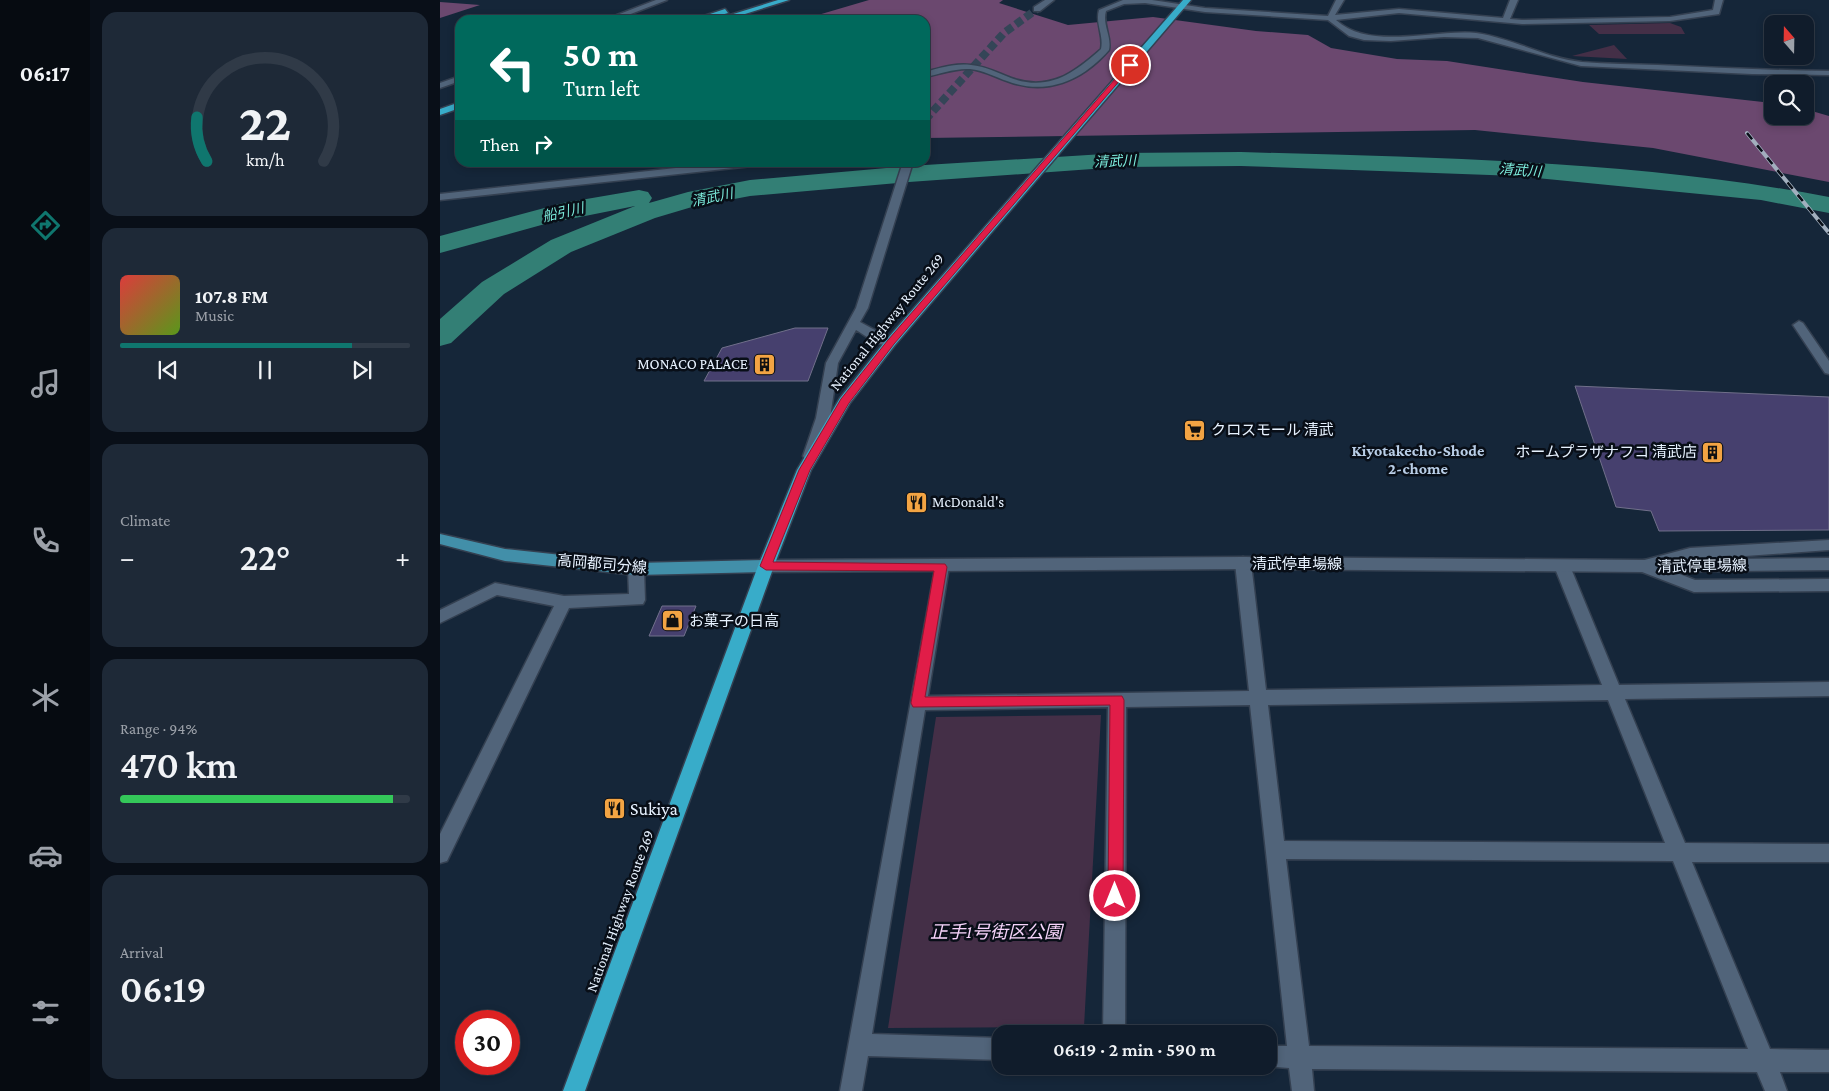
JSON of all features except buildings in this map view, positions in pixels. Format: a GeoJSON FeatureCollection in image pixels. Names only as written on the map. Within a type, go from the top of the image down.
{"type":"FeatureCollection","features":[{"type":"Feature","properties":{"kind":"highway"},"geometry":{"type":"LineString","coordinates":[[713,15],[763,0]]}},
{"type":"Feature","properties":{"kind":"highway"},"geometry":{"type":"LineString","coordinates":[[735,15],[785,0]]}},
{"type":"Feature","properties":{"kind":"highway","name":"National Highway Route 269"},"geometry":{"type":"LineString","coordinates":[[574,1091],[766,566],[804,470],[845,402],[891,342],[1184,3]]}},
{"type":"Feature","properties":{"kind":"highway"},"geometry":{"type":"LineString","coordinates":[[440,104],[455,99]]}},
{"type":"Feature","properties":{"kind":"highway"},"geometry":{"type":"LineString","coordinates":[[440,112],[455,107]]}},
{"type":"Feature","properties":{"kind":"main road","name":"高岡都司分線"},"geometry":{"type":"LineString","coordinates":[[440,539],[505,555],[636,569],[766,566]]}},
{"type":"Feature","properties":{"kind":"street"},"geometry":{"type":"LineString","coordinates":[[622,15],[663,0]]}},
{"type":"Feature","properties":{"kind":"street"},"geometry":{"type":"LineString","coordinates":[[1037,9],[1050,0]]}},
{"type":"Feature","properties":{"kind":"street"},"geometry":{"type":"LineString","coordinates":[[1330,18],[1340,0]]}},
{"type":"Feature","properties":{"kind":"street"},"geometry":{"type":"LineString","coordinates":[[1386,12],[1394,0]]}},
{"type":"Feature","properties":{"kind":"street"},"geometry":{"type":"LineString","coordinates":[[1506,21],[1514,0]]}},
{"type":"Feature","properties":{"kind":"street"},"geometry":{"type":"LineString","coordinates":[[930,74],[970,67],[1025,85],[1038,87],[1059,84],[1075,76],[1105,50],[1106,42],[1100,27],[1103,10],[1112,5],[1131,1],[1184,3],[1205,10],[1330,18],[1386,12],[1430,13],[1506,21],[1670,19],[1714,13],[1720,0]]}},
{"type":"Feature","properties":{"kind":"street"},"geometry":{"type":"LineString","coordinates":[[1258,13],[1264,7]]}},
{"type":"Feature","properties":{"kind":"street"},"geometry":{"type":"LineString","coordinates":[[1330,18],[1344,31],[1356,36],[1386,40],[1432,34],[1483,37],[1581,64],[1752,72],[1829,73]]}},
{"type":"Feature","properties":{"kind":"street"},"geometry":{"type":"LineString","coordinates":[[440,86],[455,80]]}},
{"type":"Feature","properties":{"kind":"street"},"geometry":{"type":"LineString","coordinates":[[440,197],[715,167]]}},
{"type":"Feature","properties":{"kind":"street"},"geometry":{"type":"LineString","coordinates":[[804,470],[823,418],[832,363],[862,308],[906,167]]}},
{"type":"Feature","properties":{"kind":"street"},"geometry":{"type":"LineString","coordinates":[[854,324],[888,343],[891,342]]}},
{"type":"Feature","properties":{"kind":"street"},"geometry":{"type":"LineString","coordinates":[[1799,325],[1829,370]]}},
{"type":"Feature","properties":{"kind":"street"},"geometry":{"type":"LineString","coordinates":[[1642,566],[1690,554],[1829,545]]}},
{"type":"Feature","properties":{"kind":"street"},"geometry":{"type":"LineString","coordinates":[[1242,564],[1303,1091]]}},
{"type":"Feature","properties":{"kind":"street","name":"清武停車場線"},"geometry":{"type":"LineString","coordinates":[[766,566],[941,567],[1242,564],[1642,566],[1829,564]]}},
{"type":"Feature","properties":{"kind":"street"},"geometry":{"type":"LineString","coordinates":[[1562,566],[1776,1091]]}},
{"type":"Feature","properties":{"kind":"street"},"geometry":{"type":"LineString","coordinates":[[1642,566],[1694,586],[1829,585]]}},
{"type":"Feature","properties":{"kind":"street"},"geometry":{"type":"LineString","coordinates":[[851,1091],[941,567]]}},
{"type":"Feature","properties":{"kind":"street"},"geometry":{"type":"LineString","coordinates":[[440,617],[495,589],[564,602],[637,600],[636,569]]}},
{"type":"Feature","properties":{"kind":"street"},"geometry":{"type":"LineString","coordinates":[[440,854],[445,836],[564,602]]}},
{"type":"Feature","properties":{"kind":"street"},"geometry":{"type":"LineString","coordinates":[[918,703],[1829,689]]}},
{"type":"Feature","properties":{"kind":"street"},"geometry":{"type":"LineString","coordinates":[[1114,1025],[1117,700]]}},
{"type":"Feature","properties":{"kind":"street"},"geometry":{"type":"LineString","coordinates":[[1275,850],[1829,853]]}},
{"type":"Feature","properties":{"kind":"street"},"geometry":{"type":"LineString","coordinates":[[859,1045],[992,1049]]}},
{"type":"Feature","properties":{"kind":"street"},"geometry":{"type":"LineString","coordinates":[[1277,1057],[1829,1061]]}},
{"type":"Feature","properties":{"kind":"green space"},"geometry":{"type":"Polygon","coordinates":[[[1670,23],[1681,27],[1685,34],[1599,34],[1589,25],[1670,23]]]}},
{"type":"Feature","properties":{"kind":"green space"},"geometry":{"type":"Polygon","coordinates":[[[1614,45],[1627,59],[1572,56],[1614,45]]]}},
{"type":"Feature","properties":{"kind":"green space","name":"正手1号街区公園"},"geometry":{"type":"Polygon","coordinates":[[[1101,715],[1084,1025],[888,1028],[936,717],[1101,715]]]}},
{"type":"Feature","properties":{"kind":"shaded area"},"geometry":{"type":"Polygon","coordinates":[[[869,0],[1003,0],[999,3],[1068,25],[1153,17],[1256,31],[1308,35],[1331,48],[1397,59],[1447,61],[1583,82],[1764,102],[1764,125],[1814,125],[1814,112],[1829,116],[1829,182],[1653,148],[1475,130],[930,138],[930,15],[818,15],[869,0]]]}},
{"type":"Feature","properties":{"kind":"shaded area"},"geometry":{"type":"Polygon","coordinates":[[[440,2],[480,5],[440,18],[440,2]]]}},
{"type":"Feature","properties":{"kind":"waterway","name":"清武川"},"geometry":{"type":"LineString","coordinates":[[440,336],[493,288],[561,246],[645,212],[688,200],[750,188],[909,174],[1120,160],[1241,159],[1517,168],[1761,192],[1829,205]]}},
{"type":"Feature","properties":{"kind":"waterway","name":"船引川"},"geometry":{"type":"LineString","coordinates":[[440,245],[563,211],[639,198]]}},
{"type":"Feature","properties":{"kind":"tunnel"},"geometry":{"type":"LineString","coordinates":[[930,114],[1004,33],[1037,9]]}},
{"type":"Feature","properties":{"kind":"railway"},"geometry":{"type":"LineString","coordinates":[[1747,133],[1829,233]]}},
{"type":"Feature","properties":{"kind":"place","name":"MONACO PALACE"},"geometry":{"type":"Point","coordinates":[764,364]}},
{"type":"Feature","properties":{"kind":"place","name":"クロスモール 清武"},"geometry":{"type":"Point","coordinates":[1195,430]}},
{"type":"Feature","properties":{"kind":"place","name":"ホームプラザナフコ 清武店"},"geometry":{"type":"Point","coordinates":[1713,452]}},
{"type":"Feature","properties":{"kind":"place","name":"McDonald's"},"geometry":{"type":"Point","coordinates":[916,502]}},
{"type":"Feature","properties":{"kind":"place","name":"お菓子の日高"},"geometry":{"type":"Point","coordinates":[673,621]}},
{"type":"Feature","properties":{"kind":"place","name":"Sukiya"},"geometry":{"type":"Point","coordinates":[614,809]}},
{"type":"Feature","properties":{"kind":"district","name":"Kiyotakecho-Shode 2-chome"},"geometry":{"type":"Point","coordinates":[1418,459]}},
{"type":"Feature","properties":{"kind":"route"},"geometry":{"type":"LineString","coordinates":[[1115,896],[1117,700],[918,703],[941,567],[766,566],[804,470],[845,402],[891,342],[1130,65]]}}]}
